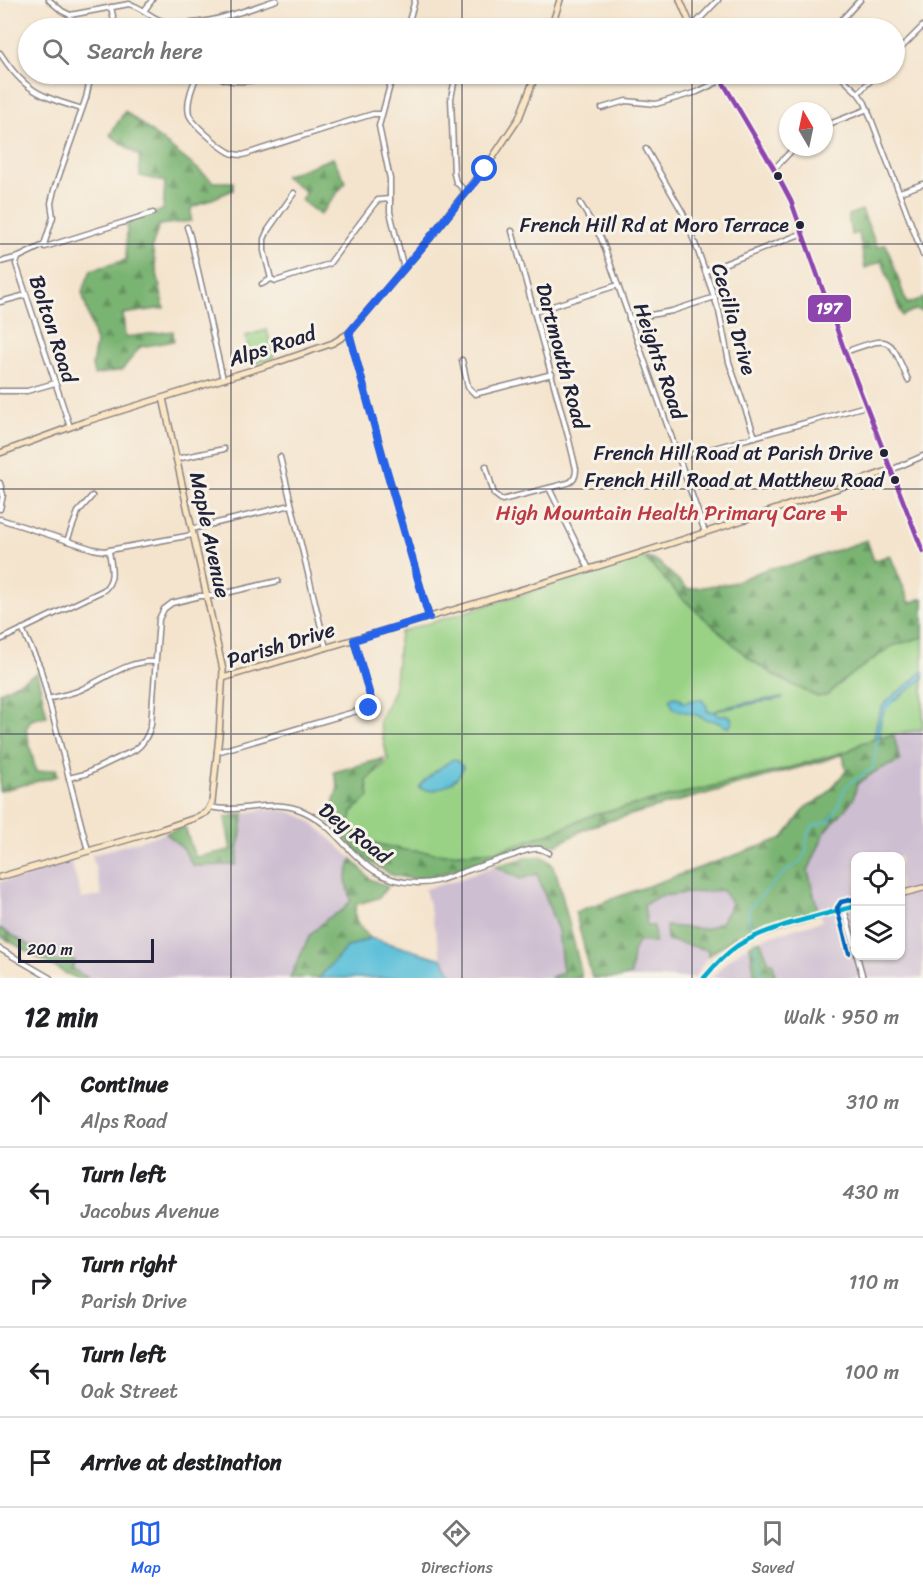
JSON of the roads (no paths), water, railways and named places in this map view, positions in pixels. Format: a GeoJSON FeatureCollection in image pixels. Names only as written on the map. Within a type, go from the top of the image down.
{"type":"FeatureCollection","features":[{"type":"Feature","properties":{"kind":"main road"},"geometry":{"type":"LineString","coordinates":[[554,18],[560,0]]}},
{"type":"Feature","properties":{"kind":"main road"},"geometry":{"type":"LineString","coordinates":[[680,0],[688,18]]}},
{"type":"Feature","properties":{"kind":"main road","name":"Alps Road"},"geometry":{"type":"LineString","coordinates":[[0,453],[70,427],[278,362],[333,343],[349,333],[404,269],[493,157],[519,118],[532,84]]}},
{"type":"Feature","properties":{"kind":"main road"},"geometry":{"type":"LineString","coordinates":[[724,84],[791,201],[845,352],[923,552]]}},
{"type":"Feature","properties":{"kind":"main road","name":"Maple Avenue"},"geometry":{"type":"LineString","coordinates":[[163,398],[223,678]]}},
{"type":"Feature","properties":{"kind":"main road","name":"Parish Drive"},"geometry":{"type":"LineString","coordinates":[[210,807],[213,797],[223,678],[589,570],[890,470]]}},
{"type":"Feature","properties":{"kind":"main road"},"geometry":{"type":"LineString","coordinates":[[0,877],[195,818],[204,814],[210,807]]}},
{"type":"Feature","properties":{"kind":"main road"},"geometry":{"type":"LineString","coordinates":[[905,893],[923,888]]}},
{"type":"Feature","properties":{"kind":"main road"},"geometry":{"type":"LineString","coordinates":[[704,978],[721,958],[748,939],[851,907]]}},
{"type":"Feature","properties":{"kind":"street"},"geometry":{"type":"LineString","coordinates":[[50,0],[70,15],[132,5],[157,18]]}},
{"type":"Feature","properties":{"kind":"street"},"geometry":{"type":"LineString","coordinates":[[144,11],[152,0]]}},
{"type":"Feature","properties":{"kind":"street"},"geometry":{"type":"LineString","coordinates":[[217,18],[276,0]]}},
{"type":"Feature","properties":{"kind":"street"},"geometry":{"type":"LineString","coordinates":[[409,18],[415,0]]}},
{"type":"Feature","properties":{"kind":"street"},"geometry":{"type":"LineString","coordinates":[[701,18],[718,0]]}},
{"type":"Feature","properties":{"kind":"street"},"geometry":{"type":"LineString","coordinates":[[843,18],[860,0]]}},
{"type":"Feature","properties":{"kind":"street"},"geometry":{"type":"LineString","coordinates":[[111,7],[113,18]]}},
{"type":"Feature","properties":{"kind":"street"},"geometry":{"type":"LineString","coordinates":[[905,44],[923,26]]}},
{"type":"Feature","properties":{"kind":"street"},"geometry":{"type":"LineString","coordinates":[[0,53],[18,78]]}},
{"type":"Feature","properties":{"kind":"street"},"geometry":{"type":"LineString","coordinates":[[25,84],[42,95],[82,109]]}},
{"type":"Feature","properties":{"kind":"street","name":"Bolton Road"},"geometry":{"type":"LineString","coordinates":[[70,427],[16,264],[19,257],[41,248],[46,243],[53,217],[51,203],[54,190],[89,84]]}},
{"type":"Feature","properties":{"kind":"street"},"geometry":{"type":"LineString","coordinates":[[195,84],[188,104],[189,116],[194,124],[234,154],[243,155],[373,114],[381,114]]}},
{"type":"Feature","properties":{"kind":"street"},"geometry":{"type":"LineString","coordinates":[[390,84],[379,121],[379,132],[390,179],[390,212],[393,229],[404,269]]}},
{"type":"Feature","properties":{"kind":"street"},"geometry":{"type":"LineString","coordinates":[[454,84],[451,98],[454,174],[456,182],[466,192]]}},
{"type":"Feature","properties":{"kind":"street"},"geometry":{"type":"LineString","coordinates":[[602,108],[626,100],[656,104],[697,93],[714,84]]}},
{"type":"Feature","properties":{"kind":"street"},"geometry":{"type":"LineString","coordinates":[[849,84],[858,93],[868,110],[923,255]]}},
{"type":"Feature","properties":{"kind":"street"},"geometry":{"type":"LineString","coordinates":[[858,93],[867,84]]}},
{"type":"Feature","properties":{"kind":"street"},"geometry":{"type":"LineString","coordinates":[[833,123],[868,110]]}},
{"type":"Feature","properties":{"kind":"street","name":"Cecilia Drive"},"geometry":{"type":"LineString","coordinates":[[646,149],[683,213],[706,271],[719,311],[726,352],[755,437]]}},
{"type":"Feature","properties":{"kind":"street"},"geometry":{"type":"LineString","coordinates":[[774,168],[786,156]]}},
{"type":"Feature","properties":{"kind":"street"},"geometry":{"type":"LineString","coordinates":[[900,192],[923,184]]}},
{"type":"Feature","properties":{"kind":"street"},"geometry":{"type":"LineString","coordinates":[[272,279],[264,250],[264,239],[294,193]]}},
{"type":"Feature","properties":{"kind":"street"},"geometry":{"type":"LineString","coordinates":[[262,284],[272,279],[276,281],[327,265],[375,203],[378,200],[390,199]]}},
{"type":"Feature","properties":{"kind":"street","name":"Heights Road"},"geometry":{"type":"LineString","coordinates":[[580,203],[601,238],[705,532]]}},
{"type":"Feature","properties":{"kind":"street"},"geometry":{"type":"LineString","coordinates":[[41,248],[153,213]]}},
{"type":"Feature","properties":{"kind":"street"},"geometry":{"type":"LineString","coordinates":[[187,227],[223,379]]}},
{"type":"Feature","properties":{"kind":"street","name":"Dartmouth Road"},"geometry":{"type":"LineString","coordinates":[[512,231],[576,469],[575,478],[571,482],[549,488]]}},
{"type":"Feature","properties":{"kind":"street"},"geometry":{"type":"LineString","coordinates":[[706,271],[803,233]]}},
{"type":"Feature","properties":{"kind":"street"},"geometry":{"type":"LineString","coordinates":[[0,262],[19,257]]}},
{"type":"Feature","properties":{"kind":"street"},"geometry":{"type":"LineString","coordinates":[[534,312],[618,285]]}},
{"type":"Feature","properties":{"kind":"street"},"geometry":{"type":"LineString","coordinates":[[0,302],[26,295]]}},
{"type":"Feature","properties":{"kind":"street"},"geometry":{"type":"LineString","coordinates":[[629,319],[672,311],[715,297]]}},
{"type":"Feature","properties":{"kind":"street"},"geometry":{"type":"LineString","coordinates":[[349,333],[429,617]]}},
{"type":"Feature","properties":{"kind":"street"},"geometry":{"type":"LineString","coordinates":[[845,352],[870,343],[885,341],[895,350],[908,380]]}},
{"type":"Feature","properties":{"kind":"street"},"geometry":{"type":"LineString","coordinates":[[462,360],[468,387],[475,394],[552,374]]}},
{"type":"Feature","properties":{"kind":"street"},"geometry":{"type":"LineString","coordinates":[[0,391],[27,391],[56,383]]}},
{"type":"Feature","properties":{"kind":"street"},"geometry":{"type":"LineString","coordinates":[[678,458],[866,406]]}},
{"type":"Feature","properties":{"kind":"street"},"geometry":{"type":"LineString","coordinates":[[176,459],[224,449]]}},
{"type":"Feature","properties":{"kind":"street"},"geometry":{"type":"LineString","coordinates":[[890,470],[923,456]]}},
{"type":"Feature","properties":{"kind":"street"},"geometry":{"type":"LineString","coordinates":[[280,457],[327,649]]}},
{"type":"Feature","properties":{"kind":"street"},"geometry":{"type":"LineString","coordinates":[[486,466],[492,491],[499,499],[504,500],[549,488],[589,570]]}},
{"type":"Feature","properties":{"kind":"street"},"geometry":{"type":"LineString","coordinates":[[0,483],[3,495],[0,509]]}},
{"type":"Feature","properties":{"kind":"street"},"geometry":{"type":"LineString","coordinates":[[67,541],[75,517],[92,496]]}},
{"type":"Feature","properties":{"kind":"street"},"geometry":{"type":"LineString","coordinates":[[0,519],[93,549],[109,551],[192,532],[291,505]]}},
{"type":"Feature","properties":{"kind":"street"},"geometry":{"type":"LineString","coordinates":[[0,640],[104,590],[110,584],[112,574],[109,551]]}},
{"type":"Feature","properties":{"kind":"street"},"geometry":{"type":"LineString","coordinates":[[69,778],[94,770],[135,750],[147,737],[151,724],[159,619],[164,609],[172,603],[200,596],[213,596],[278,581]]}},
{"type":"Feature","properties":{"kind":"street"},"geometry":{"type":"LineString","coordinates":[[22,629],[40,667],[88,851]]}},
{"type":"Feature","properties":{"kind":"street"},"geometry":{"type":"LineString","coordinates":[[217,752],[370,707],[372,703],[354,640]]}},
{"type":"Feature","properties":{"kind":"street"},"geometry":{"type":"LineString","coordinates":[[48,699],[81,690],[135,663],[155,662]]}},
{"type":"Feature","properties":{"kind":"street","name":"Dey Road"},"geometry":{"type":"LineString","coordinates":[[210,807],[224,809],[272,804],[300,809],[325,825],[372,870],[391,879],[408,883],[434,882],[535,849],[549,853]]}},
{"type":"Feature","properties":{"kind":"street"},"geometry":{"type":"LineString","coordinates":[[844,909],[851,936]]}},
{"type":"Feature","properties":{"kind":"street"},"geometry":{"type":"LineString","coordinates":[[0,949],[50,978]]}},
{"type":"Feature","properties":{"kind":"street"},"geometry":{"type":"LineString","coordinates":[[858,960],[863,978]]}},
{"type":"Feature","properties":{"kind":"water"},"geometry":{"type":"Polygon","coordinates":[[[923,670],[923,679],[887,707],[881,720],[881,735],[874,738],[878,717],[883,706],[923,670]]]}},
{"type":"Feature","properties":{"kind":"water"},"geometry":{"type":"Polygon","coordinates":[[[680,698],[682,702],[701,699],[707,706],[707,711],[718,710],[716,713],[719,716],[727,715],[731,717],[732,722],[729,728],[715,721],[674,709],[669,699],[680,698]]]}},
{"type":"Feature","properties":{"kind":"water"},"geometry":{"type":"Polygon","coordinates":[[[784,698],[718,710],[769,699],[784,698]]]}},
{"type":"Feature","properties":{"kind":"water"},"geometry":{"type":"Polygon","coordinates":[[[453,759],[463,767],[457,778],[438,789],[419,788],[429,776],[453,759]]]}},
{"type":"Feature","properties":{"kind":"water"},"geometry":{"type":"Polygon","coordinates":[[[370,938],[442,959],[455,978],[319,978],[346,948],[370,938]]]}},
{"type":"Feature","properties":{"kind":"waterway"},"geometry":{"type":"LineString","coordinates":[[886,709],[893,702]]}},
{"type":"Feature","properties":{"kind":"waterway"},"geometry":{"type":"LineString","coordinates":[[753,935],[748,909],[786,871],[801,861],[806,852],[807,836],[813,826],[829,821],[838,807],[844,790],[851,782],[873,768],[878,736]]}},
{"type":"Feature","properties":{"kind":"waterway"},"geometry":{"type":"LineString","coordinates":[[754,939],[762,978]]}},
{"type":"Feature","properties":{"kind":"place","name":"French Hill Rd at Moro Terrace"},"geometry":{"type":"Point","coordinates":[800,225]}},
{"type":"Feature","properties":{"kind":"place","name":"French Hill Road at Parish Drive"},"geometry":{"type":"Point","coordinates":[884,453]}},
{"type":"Feature","properties":{"kind":"place","name":"French Hill Road at Matthew Road"},"geometry":{"type":"Point","coordinates":[895,480]}},
{"type":"Feature","properties":{"kind":"place","name":"High Mountain Health Primary Care"},"geometry":{"type":"Point","coordinates":[839,513]}}]}
